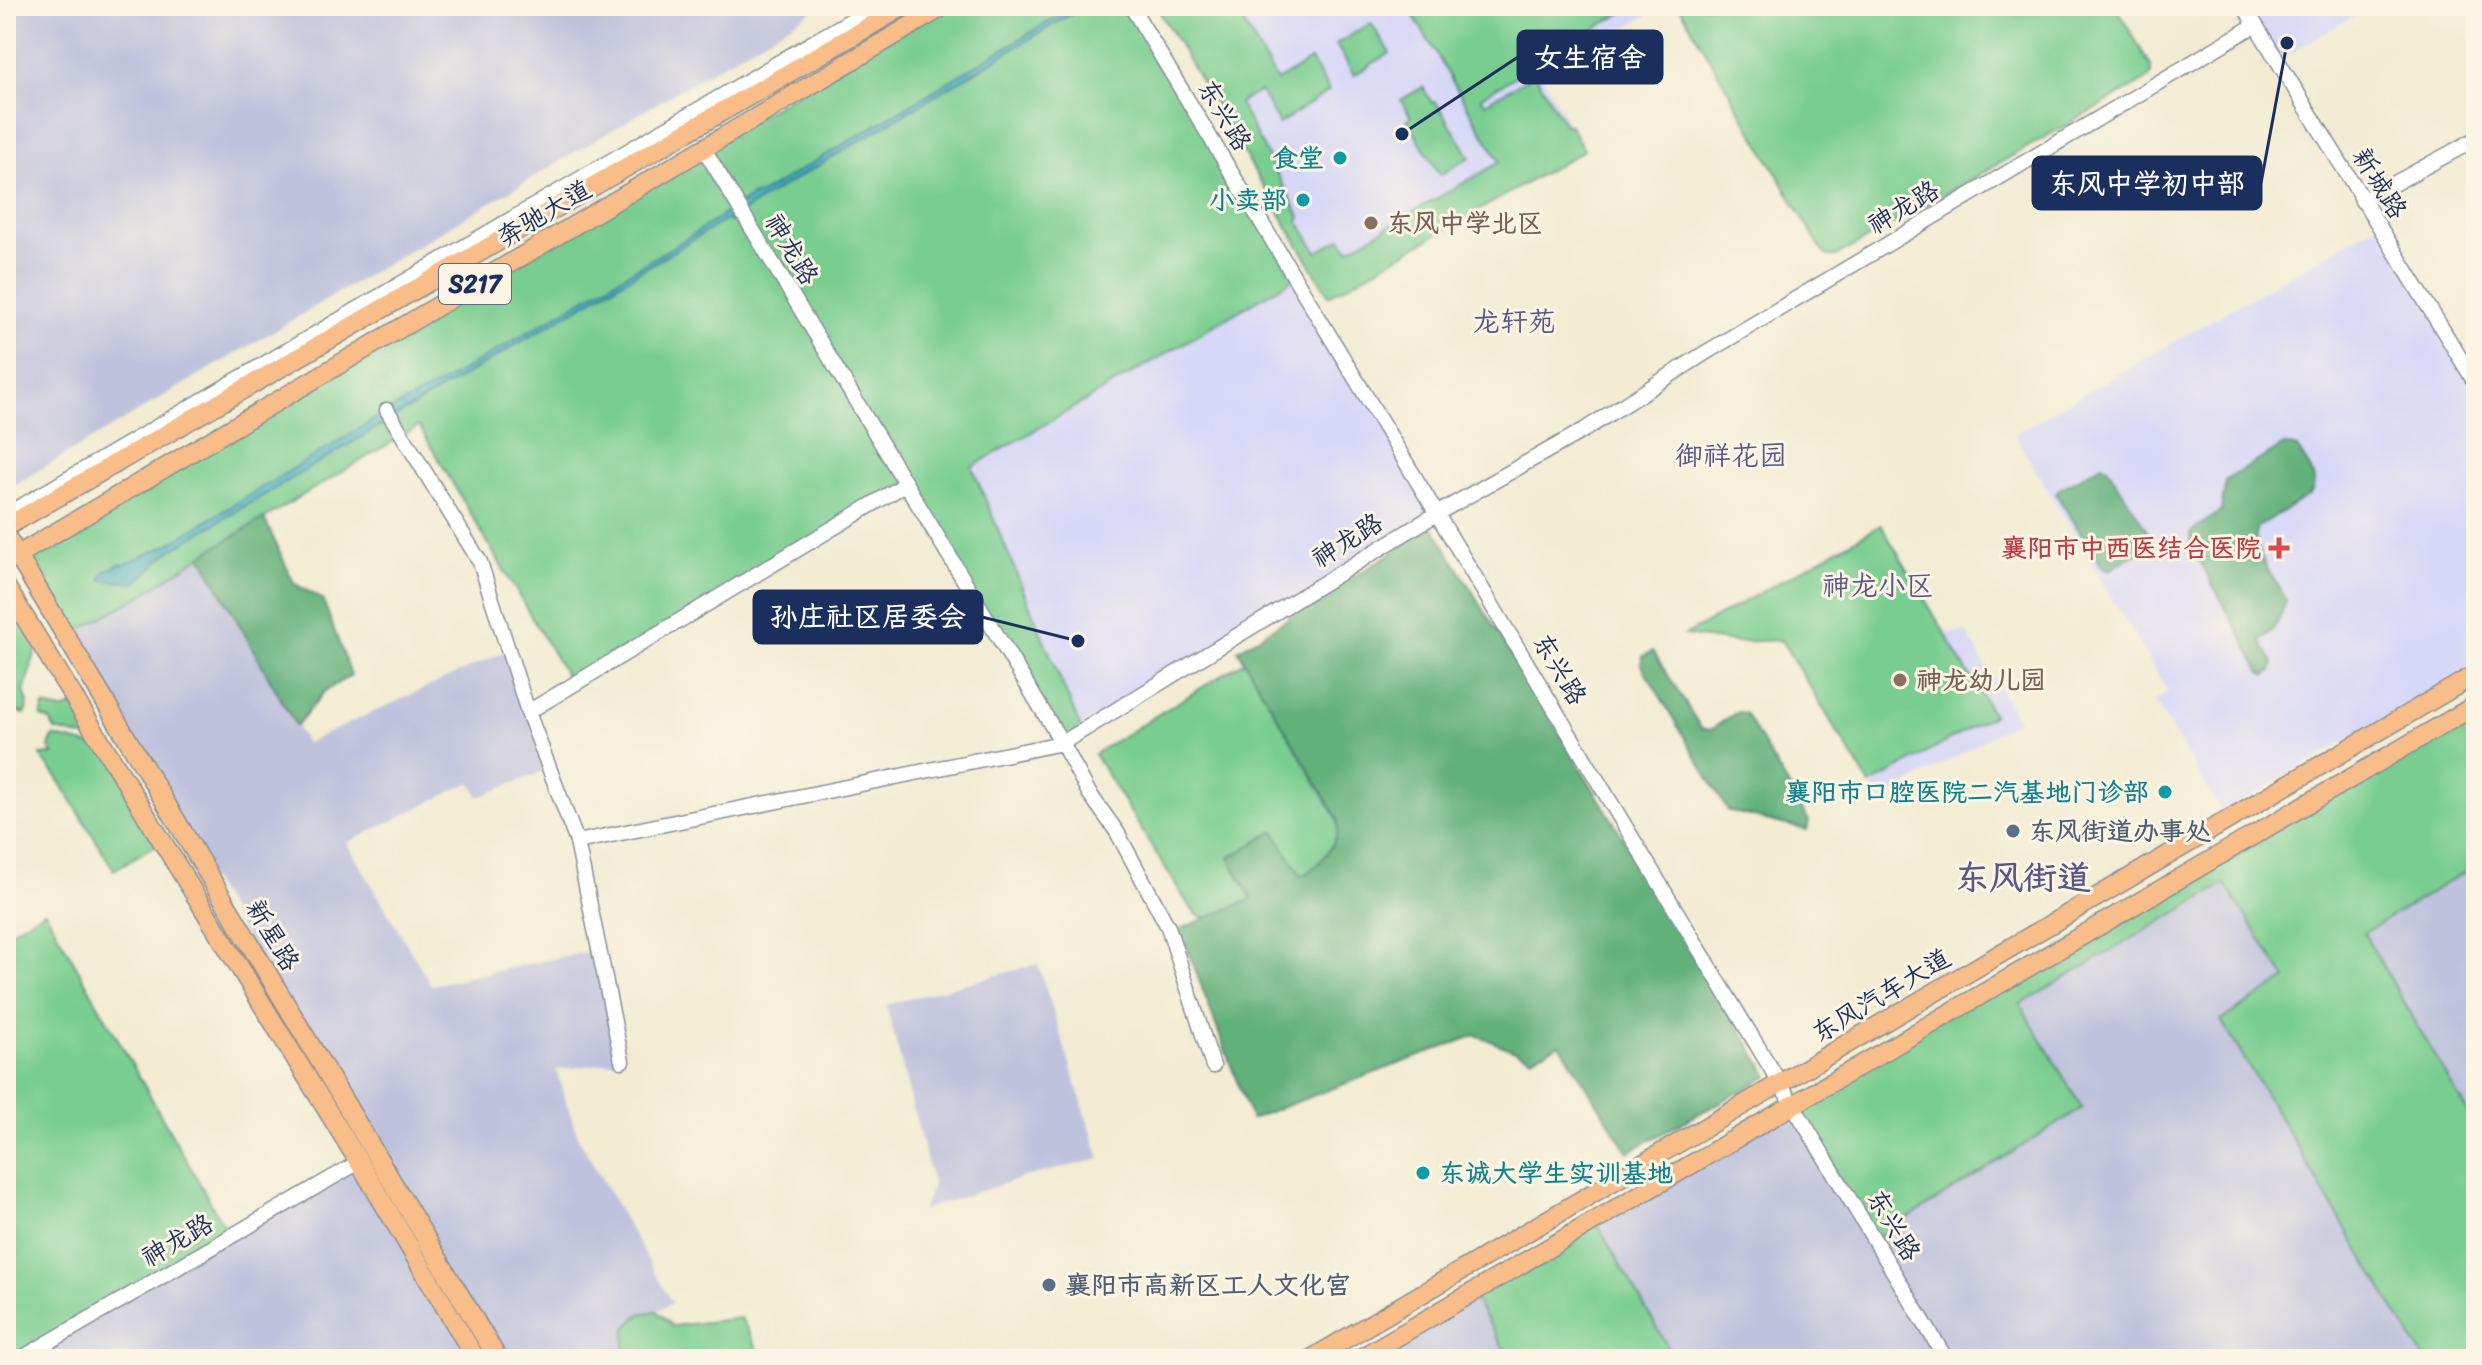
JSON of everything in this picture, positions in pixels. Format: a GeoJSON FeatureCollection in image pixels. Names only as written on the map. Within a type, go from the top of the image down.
{"type":"FeatureCollection","features":[{"type":"Feature","properties":{"kind":"main road","name":"奔驰大道"},"geometry":{"type":"LineString","coordinates":[[9,523],[904,6]]}},
{"type":"Feature","properties":{"kind":"main road","name":"奔驰大道"},"geometry":{"type":"LineString","coordinates":[[11,559],[944,6]]}},
{"type":"Feature","properties":{"kind":"main road","name":"新星路"},"geometry":{"type":"LineString","coordinates":[[9,523],[11,559],[498,1359]]}},
{"type":"Feature","properties":{"kind":"main road","name":"新星路"},"geometry":{"type":"LineString","coordinates":[[6,587],[359,1162],[476,1359]]}},
{"type":"Feature","properties":{"kind":"main road","name":"东风汽车大道"},"geometry":{"type":"LineString","coordinates":[[1311,1359],[2476,674]]}},
{"type":"Feature","properties":{"kind":"main road","name":"东风汽车大道"},"geometry":{"type":"LineString","coordinates":[[1359,1359],[2476,705]]}},
{"type":"Feature","properties":{"kind":"street"},"geometry":{"type":"LineString","coordinates":[[9,523],[875,6]]}},
{"type":"Feature","properties":{"kind":"street","name":"东兴路"},"geometry":{"type":"LineString","coordinates":[[1131,6],[1946,1359]]}},
{"type":"Feature","properties":{"kind":"street","name":"新城路"},"geometry":{"type":"LineString","coordinates":[[2244,6],[2476,384]]}},
{"type":"Feature","properties":{"kind":"street","name":"神龙路"},"geometry":{"type":"LineString","coordinates":[[704,149],[1062,743],[1438,513],[1584,430],[1708,352],[2255,25]]}},
{"type":"Feature","properties":{"kind":"street"},"geometry":{"type":"LineString","coordinates":[[2362,201],[2476,139]]}},
{"type":"Feature","properties":{"kind":"street"},"geometry":{"type":"LineString","coordinates":[[387,410],[480,562],[528,712],[577,842],[622,1061]]}},
{"type":"Feature","properties":{"kind":"street"},"geometry":{"type":"LineString","coordinates":[[528,712],[906,484]]}},
{"type":"Feature","properties":{"kind":"street"},"geometry":{"type":"LineString","coordinates":[[577,842],[1062,743],[1089,793],[1117,832],[1168,927],[1213,1066]]}},
{"type":"Feature","properties":{"kind":"street","name":"神龙路"},"geometry":{"type":"LineString","coordinates":[[20,1359],[359,1162]]}},
{"type":"Feature","properties":{"kind":"shaded area"},"geometry":{"type":"Polygon","coordinates":[[[6,6],[821,6],[6,490],[6,6]]]}},
{"type":"Feature","properties":{"kind":"shaded area","name":"东风中学北区"},"geometry":{"type":"Polygon","coordinates":[[[1156,6],[1662,6],[1543,78],[1584,150],[1329,296],[1156,6]]]}},
{"type":"Feature","properties":{"kind":"shaded area"},"geometry":{"type":"Polygon","coordinates":[[[2244,6],[2370,6],[2277,61],[2244,6]]]}},
{"type":"Feature","properties":{"kind":"shaded area","name":"襄阳市中西医结合医院"},"geometry":{"type":"Polygon","coordinates":[[[2377,225],[2476,384],[2476,663],[2223,813],[2154,701],[2168,692],[2014,434],[2377,225]]]}},
{"type":"Feature","properties":{"kind":"shaded area"},"geometry":{"type":"Polygon","coordinates":[[[1295,278],[1438,513],[1080,726],[972,467],[1295,278]]]}},
{"type":"Feature","properties":{"kind":"shaded area"},"geometry":{"type":"Polygon","coordinates":[[[201,556],[306,743],[508,650],[549,769],[479,797],[471,782],[347,843],[431,985],[599,949],[622,1061],[556,1070],[578,1137],[672,1303],[657,1311],[640,1314],[624,1359],[498,1359],[66,638],[139,597],[201,556]]]}},
{"type":"Feature","properties":{"kind":"shaded area","name":"神龙幼儿园"},"geometry":{"type":"Polygon","coordinates":[[[1966,632],[2018,720],[1880,801],[1781,640],[1966,632]]]}},
{"type":"Feature","properties":{"kind":"shaded area"},"geometry":{"type":"Polygon","coordinates":[[[2476,705],[2476,1359],[1358,1359],[2476,705]]]}},
{"type":"Feature","properties":{"kind":"shaded area"},"geometry":{"type":"Polygon","coordinates":[[[1038,964],[1100,1159],[1028,1176],[922,1210],[933,1185],[886,1005],[1038,964]]]}},
{"type":"Feature","properties":{"kind":"shaded area"},"geometry":{"type":"Polygon","coordinates":[[[359,1162],[476,1359],[20,1359],[359,1162]]]}},
{"type":"Feature","properties":{"kind":"green space"},"geometry":{"type":"Polygon","coordinates":[[[944,6],[1131,6],[1295,278],[972,467],[1082,731],[1062,743],[905,484],[572,686],[419,426],[209,551],[139,597],[65,638],[16,556],[944,6]]]}},
{"type":"Feature","properties":{"kind":"green space"},"geometry":{"type":"Polygon","coordinates":[[[1156,6],[1234,6],[1277,81],[1311,60],[1329,91],[1279,124],[1260,91],[1239,103],[1317,252],[1341,238],[1349,249],[1500,162],[1408,6],[1633,6],[1481,97],[1485,103],[1535,74],[1565,125],[1570,125],[1584,150],[1329,296],[1156,6]]]}},
{"type":"Feature","properties":{"kind":"green space"},"geometry":{"type":"Polygon","coordinates":[[[1679,6],[2115,6],[2151,66],[2151,74],[1837,256],[1828,256],[1822,251],[1679,6]]]}},
{"type":"Feature","properties":{"kind":"green space"},"geometry":{"type":"Polygon","coordinates":[[[1371,23],[1390,53],[1354,75],[1336,44],[1371,23]]]}},
{"type":"Feature","properties":{"kind":"green space"},"geometry":{"type":"Polygon","coordinates":[[[1423,87],[1432,103],[1436,102],[1470,157],[1440,175],[1407,120],[1411,117],[1401,100],[1423,87]]]}},
{"type":"Feature","properties":{"kind":"green space"},"geometry":{"type":"Polygon","coordinates":[[[2284,445],[2297,448],[2311,471],[2314,483],[2309,495],[2256,528],[2257,547],[2286,600],[2274,628],[2260,640],[2274,664],[2272,671],[2266,675],[2260,671],[2190,543],[2191,532],[2221,511],[2226,480],[2284,445]]]}},
{"type":"Feature","properties":{"kind":"green space"},"geometry":{"type":"Polygon","coordinates":[[[2102,465],[2107,467],[2152,538],[2149,545],[2110,570],[2103,568],[2056,494],[2102,465]]]}},
{"type":"Feature","properties":{"kind":"green space"},"geometry":{"type":"Polygon","coordinates":[[[264,518],[294,583],[323,600],[351,675],[324,692],[296,726],[201,556],[264,518]]]}},
{"type":"Feature","properties":{"kind":"green space"},"geometry":{"type":"Polygon","coordinates":[[[1881,525],[1993,715],[1870,785],[1781,640],[1735,642],[1685,635],[1881,525]]]}},
{"type":"Feature","properties":{"kind":"green space"},"geometry":{"type":"Polygon","coordinates":[[[1433,527],[1769,1076],[1628,1152],[1560,1044],[1532,1058],[1476,1035],[1251,1119],[1180,929],[1252,899],[1229,858],[1274,831],[1301,876],[1322,859],[1337,833],[1336,816],[1238,650],[1433,527]]]}},
{"type":"Feature","properties":{"kind":"green space"},"geometry":{"type":"Polygon","coordinates":[[[6,587],[39,640],[24,691],[28,703],[25,714],[6,709],[6,587]]]}},
{"type":"Feature","properties":{"kind":"green space"},"geometry":{"type":"Polygon","coordinates":[[[1653,651],[1701,728],[1710,730],[1737,712],[1745,713],[1809,821],[1807,830],[1728,811],[1641,664],[1643,656],[1653,651]]]}},
{"type":"Feature","properties":{"kind":"green space"},"geometry":{"type":"Polygon","coordinates":[[[1245,661],[1336,816],[1338,829],[1323,861],[1301,876],[1274,831],[1229,858],[1252,899],[1208,918],[1199,916],[1190,907],[1094,754],[1245,661]]]}},
{"type":"Feature","properties":{"kind":"green space"},"geometry":{"type":"Polygon","coordinates":[[[78,704],[100,741],[55,730],[50,720],[41,717],[44,706],[62,710],[78,704]]]}},
{"type":"Feature","properties":{"kind":"green space"},"geometry":{"type":"Polygon","coordinates":[[[2476,705],[2476,865],[2364,933],[2476,1127],[2476,1359],[2424,1359],[2221,1020],[2286,979],[2225,884],[2020,1004],[2082,1108],[1875,1239],[1795,1104],[2476,705]]]}},
{"type":"Feature","properties":{"kind":"green space"},"geometry":{"type":"Polygon","coordinates":[[[53,736],[106,749],[162,841],[114,870],[59,780],[40,755],[53,754],[49,747],[53,736]]]}},
{"type":"Feature","properties":{"kind":"green space"},"geometry":{"type":"Polygon","coordinates":[[[45,911],[230,1237],[20,1359],[6,1359],[6,934],[45,911]]]}},
{"type":"Feature","properties":{"kind":"green space"},"geometry":{"type":"Polygon","coordinates":[[[1595,1221],[1675,1359],[1510,1359],[1471,1293],[1595,1221]]]}},
{"type":"Feature","properties":{"kind":"green space"},"geometry":{"type":"Polygon","coordinates":[[[657,1311],[672,1326],[741,1318],[763,1359],[624,1359],[626,1328],[640,1314],[657,1311]]]}},
{"type":"Feature","properties":{"kind":"water"},"geometry":{"type":"Polygon","coordinates":[[[1075,6],[1085,6],[764,198],[732,222],[726,220],[170,551],[135,583],[101,580],[104,572],[167,545],[1075,6]]]}},
{"type":"Feature","properties":{"kind":"place","name":"东风中学初中部"},"geometry":{"type":"Point","coordinates":[2287,43]}},
{"type":"Feature","properties":{"kind":"place","name":"女生宿舍"},"geometry":{"type":"Point","coordinates":[1402,134]}},
{"type":"Feature","properties":{"kind":"place","name":"食堂"},"geometry":{"type":"Point","coordinates":[1340,158]}},
{"type":"Feature","properties":{"kind":"place","name":"小卖部"},"geometry":{"type":"Point","coordinates":[1303,200]}},
{"type":"Feature","properties":{"kind":"place","name":"东风中学北区"},"geometry":{"type":"Point","coordinates":[1371,223]}},
{"type":"Feature","properties":{"kind":"place","name":"襄阳市中西医结合医院"},"geometry":{"type":"Point","coordinates":[2279,548]}},
{"type":"Feature","properties":{"kind":"place","name":"孙庄社区居委会"},"geometry":{"type":"Point","coordinates":[1078,641]}},
{"type":"Feature","properties":{"kind":"place","name":"神龙幼儿园"},"geometry":{"type":"Point","coordinates":[1900,680]}},
{"type":"Feature","properties":{"kind":"place","name":"襄阳市口腔医院二汽基地门诊部"},"geometry":{"type":"Point","coordinates":[2165,792]}},
{"type":"Feature","properties":{"kind":"place","name":"东风街道办事处"},"geometry":{"type":"Point","coordinates":[2013,831]}},
{"type":"Feature","properties":{"kind":"place","name":"东诚大学生实训基地"},"geometry":{"type":"Point","coordinates":[1423,1173]}},
{"type":"Feature","properties":{"kind":"place","name":"襄阳市高新区工人文化宫"},"geometry":{"type":"Point","coordinates":[1049,1285]}},
{"type":"Feature","properties":{"kind":"district","name":"龙轩苑"},"geometry":{"type":"Point","coordinates":[1514,321]}},
{"type":"Feature","properties":{"kind":"district","name":"御祥花园"},"geometry":{"type":"Point","coordinates":[1731,455]}},
{"type":"Feature","properties":{"kind":"district","name":"神龙小区"},"geometry":{"type":"Point","coordinates":[1878,585]}},
{"type":"Feature","properties":{"kind":"district","name":"东风街道"},"geometry":{"type":"Point","coordinates":[2023,878]}}]}
